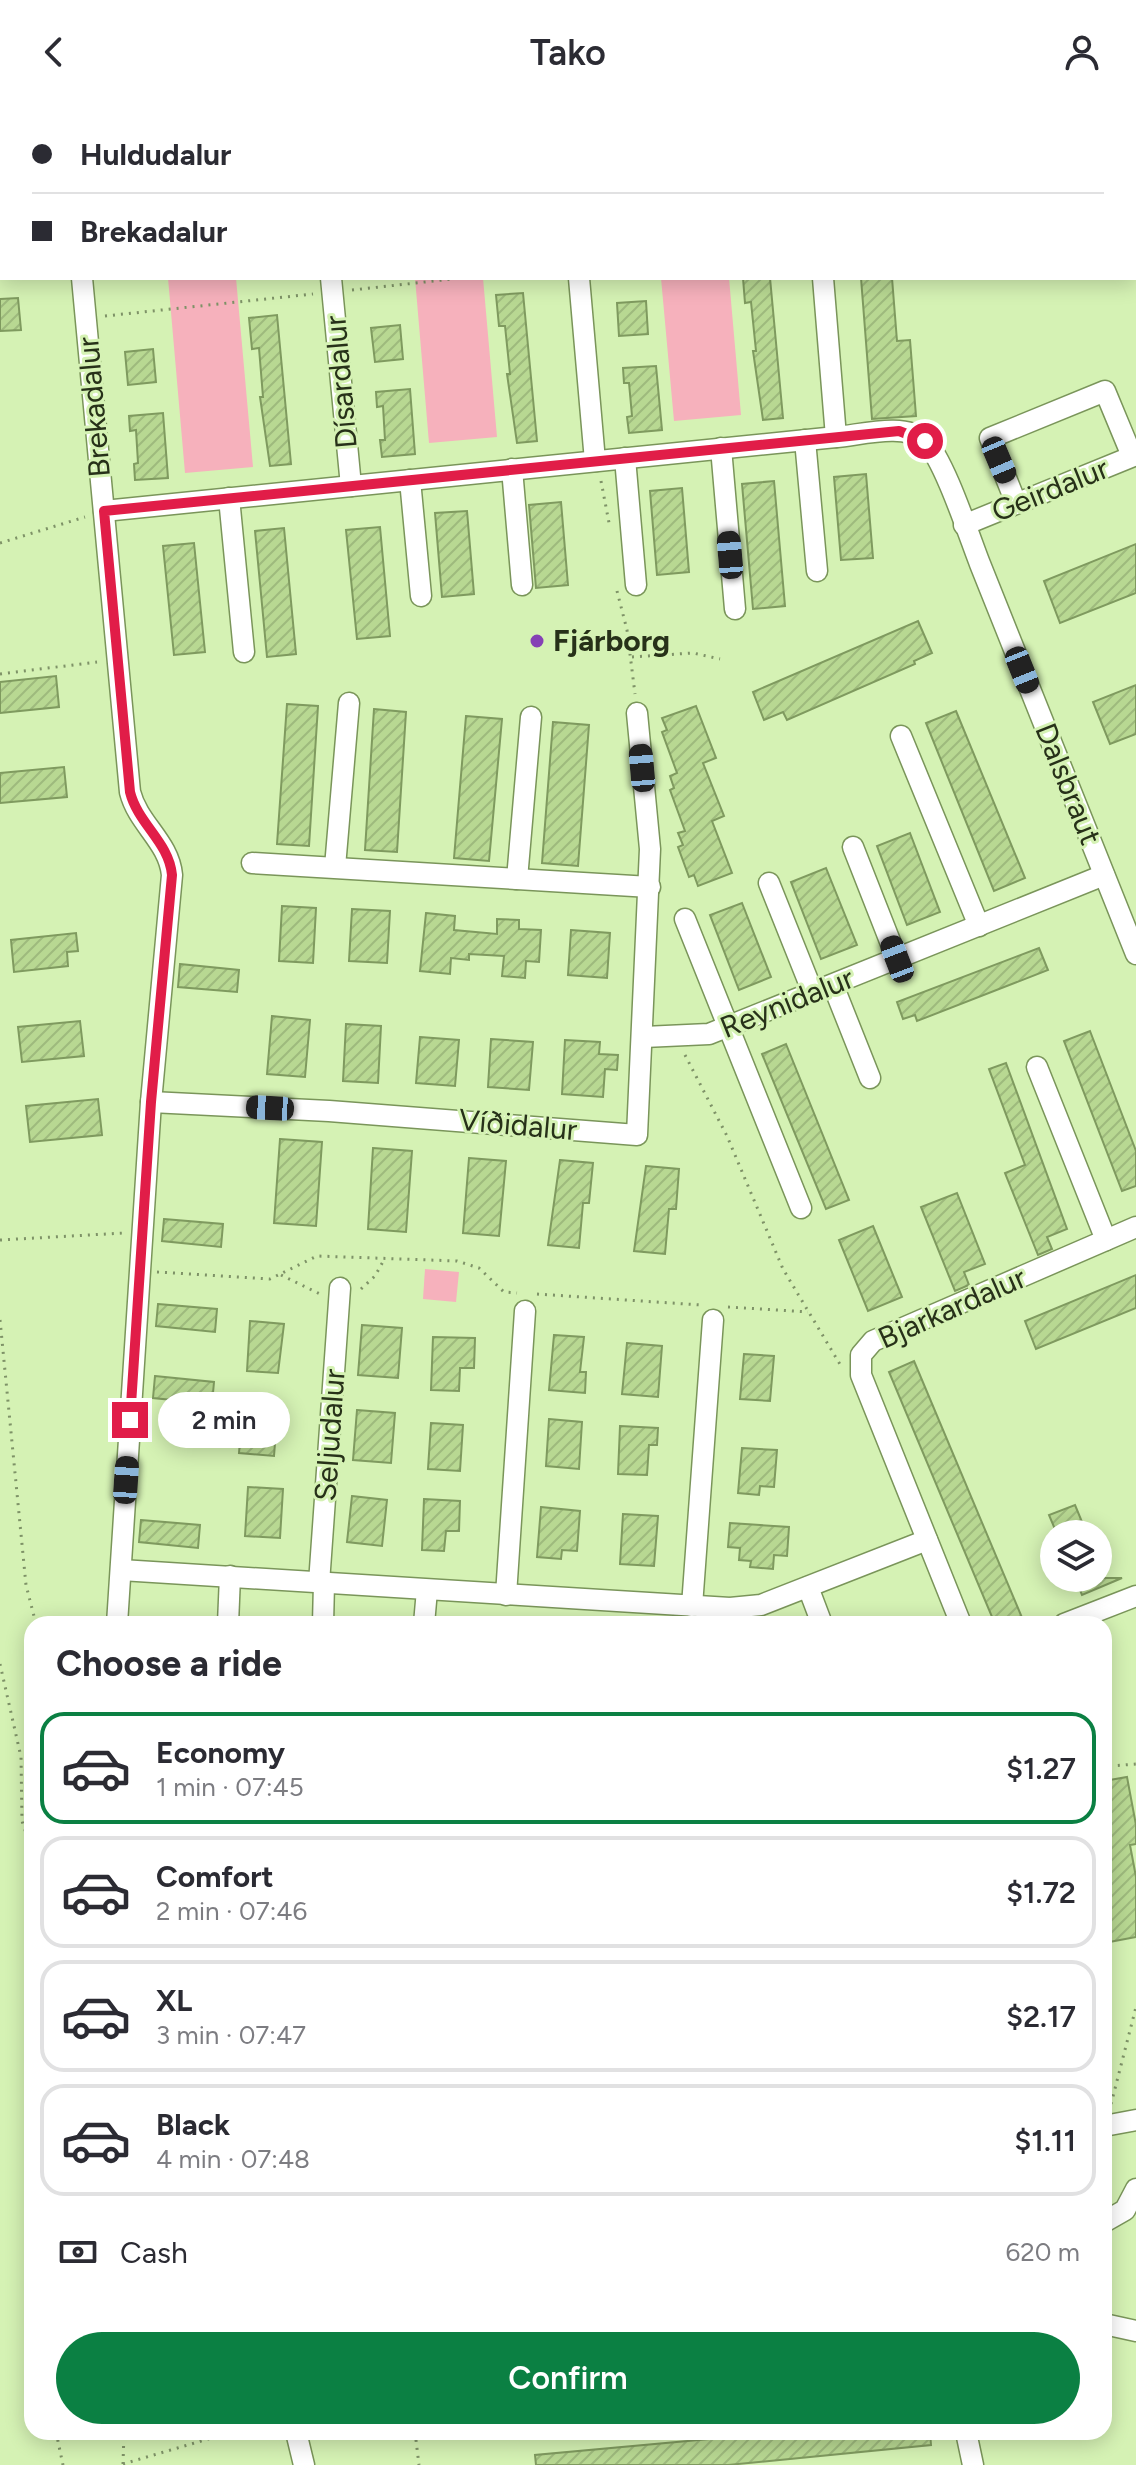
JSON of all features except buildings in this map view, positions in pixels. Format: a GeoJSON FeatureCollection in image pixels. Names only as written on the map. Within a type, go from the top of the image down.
{"type":"FeatureCollection","features":[{"type":"Feature","properties":{"kind":"street","name":"Brekadalur"},"geometry":{"type":"LineString","coordinates":[[82,280],[117,660],[134,805],[165,850],[172,875],[151,1102],[118,1616]]}},
{"type":"Feature","properties":{"kind":"street"},"geometry":{"type":"LineString","coordinates":[[579,280],[595,461]]}},
{"type":"Feature","properties":{"kind":"street"},"geometry":{"type":"LineString","coordinates":[[823,280],[836,437]]}},
{"type":"Feature","properties":{"kind":"street","name":"Dísardalur"},"geometry":{"type":"LineString","coordinates":[[332,285],[351,486]]}},
{"type":"Feature","properties":{"kind":"street"},"geometry":{"type":"LineString","coordinates":[[1016,503],[990,438],[1105,391],[1134,455]]}},
{"type":"Feature","properties":{"kind":"street","name":"Dalsbraut"},"geometry":{"type":"LineString","coordinates":[[104,511],[899,431],[925,441],[964,525],[1136,954]]}},
{"type":"Feature","properties":{"kind":"street"},"geometry":{"type":"LineString","coordinates":[[805,440],[817,571]]}},
{"type":"Feature","properties":{"kind":"street"},"geometry":{"type":"LineString","coordinates":[[721,448],[735,609]]}},
{"type":"Feature","properties":{"kind":"street","name":"Geirdalur"},"geometry":{"type":"LineString","coordinates":[[964,525],[1134,455]]}},
{"type":"Feature","properties":{"kind":"street"},"geometry":{"type":"LineString","coordinates":[[625,458],[636,585]]}},
{"type":"Feature","properties":{"kind":"street"},"geometry":{"type":"LineString","coordinates":[[512,469],[522,585]]}},
{"type":"Feature","properties":{"kind":"street"},"geometry":{"type":"LineString","coordinates":[[410,480],[421,596]]}},
{"type":"Feature","properties":{"kind":"street"},"geometry":{"type":"LineString","coordinates":[[229,498],[244,652]]}},
{"type":"Feature","properties":{"kind":"street"},"geometry":{"type":"LineString","coordinates":[[335,867],[349,703]]}},
{"type":"Feature","properties":{"kind":"street","name":"Víðidalur"},"geometry":{"type":"LineString","coordinates":[[151,1102],[329,1111],[637,1135],[650,887],[650,849],[637,713]]}},
{"type":"Feature","properties":{"kind":"street"},"geometry":{"type":"LineString","coordinates":[[517,879],[531,717]]}},
{"type":"Feature","properties":{"kind":"street"},"geometry":{"type":"LineString","coordinates":[[901,736],[979,926]]}},
{"type":"Feature","properties":{"kind":"street"},"geometry":{"type":"LineString","coordinates":[[853,847],[897,959]]}},
{"type":"Feature","properties":{"kind":"street"},"geometry":{"type":"LineString","coordinates":[[252,863],[650,887]]}},
{"type":"Feature","properties":{"kind":"street","name":"Reynidalur"},"geometry":{"type":"LineString","coordinates":[[644,1037],[676,1038],[709,1034],[1104,875]]}},
{"type":"Feature","properties":{"kind":"street"},"geometry":{"type":"LineString","coordinates":[[769,883],[813,993]]}},
{"type":"Feature","properties":{"kind":"street"},"geometry":{"type":"LineString","coordinates":[[685,919],[801,1208]]}},
{"type":"Feature","properties":{"kind":"street"},"geometry":{"type":"LineString","coordinates":[[833,985],[870,1078]]}},
{"type":"Feature","properties":{"kind":"street"},"geometry":{"type":"LineString","coordinates":[[1037,1067],[1106,1240]]}},
{"type":"Feature","properties":{"kind":"street","name":"Bjarkardalur"},"geometry":{"type":"LineString","coordinates":[[958,1616],[861,1375],[861,1355],[873,1341],[1136,1227]]}},
{"type":"Feature","properties":{"kind":"street","name":"Seljudalur"},"geometry":{"type":"LineString","coordinates":[[323,1616],[322,1583],[340,1288]]}},
{"type":"Feature","properties":{"kind":"street"},"geometry":{"type":"LineString","coordinates":[[506,1595],[525,1311]]}},
{"type":"Feature","properties":{"kind":"street"},"geometry":{"type":"LineString","coordinates":[[692,1606],[713,1320]]}},
{"type":"Feature","properties":{"kind":"street"},"geometry":{"type":"LineString","coordinates":[[121,1570],[692,1606],[729,1616],[927,1540]]}},
{"type":"Feature","properties":{"kind":"street"},"geometry":{"type":"LineString","coordinates":[[228,1616],[230,1576]]}},
{"type":"Feature","properties":{"kind":"street"},"geometry":{"type":"LineString","coordinates":[[808,1587],[819,1616]]}},
{"type":"Feature","properties":{"kind":"street"},"geometry":{"type":"LineString","coordinates":[[425,1616],[427,1590]]}},
{"type":"Feature","properties":{"kind":"street"},"geometry":{"type":"LineString","coordinates":[[1085,1616],[1136,1596]]}},
{"type":"Feature","properties":{"kind":"street"},"geometry":{"type":"LineString","coordinates":[[640,1616],[641,1603]]}},
{"type":"Feature","properties":{"kind":"street"},"geometry":{"type":"LineString","coordinates":[[1112,2125],[1136,2120]]}},
{"type":"Feature","properties":{"kind":"street"},"geometry":{"type":"LineString","coordinates":[[1112,2217],[1125,2210],[1136,2189]]}},
{"type":"Feature","properties":{"kind":"street"},"geometry":{"type":"LineString","coordinates":[[1112,2326],[1136,2331]]}},
{"type":"Feature","properties":{"kind":"street"},"geometry":{"type":"LineString","coordinates":[[298,2440],[304,2465]]}},
{"type":"Feature","properties":{"kind":"street"},"geometry":{"type":"LineString","coordinates":[[968,2440],[973,2465]]}},
{"type":"Feature","properties":{"kind":"path"},"geometry":{"type":"LineString","coordinates":[[86,318],[332,285],[424,280]]}},
{"type":"Feature","properties":{"kind":"path"},"geometry":{"type":"LineString","coordinates":[[0,543],[104,511]]}},
{"type":"Feature","properties":{"kind":"path"},"geometry":{"type":"LineString","coordinates":[[631,657],[693,653],[720,659]]}},
{"type":"Feature","properties":{"kind":"path"},"geometry":{"type":"LineString","coordinates":[[0,674],[117,660]]}},
{"type":"Feature","properties":{"kind":"path"},"geometry":{"type":"LineString","coordinates":[[676,1038],[727,1136],[783,1269],[849,1380],[861,1375]]}},
{"type":"Feature","properties":{"kind":"path"},"geometry":{"type":"LineString","coordinates":[[0,1240],[142,1231]]}},
{"type":"Feature","properties":{"kind":"path"},"geometry":{"type":"LineString","coordinates":[[140,1270],[270,1279],[317,1256],[457,1261],[479,1268],[504,1292],[808,1312]]}},
{"type":"Feature","properties":{"kind":"path"},"geometry":{"type":"LineString","coordinates":[[0,1320],[26,1585],[34,1616]]}},
{"type":"Feature","properties":{"kind":"path"},"geometry":{"type":"LineString","coordinates":[[0,1664],[21,1757],[24,1827]]}},
{"type":"Feature","properties":{"kind":"path"},"geometry":{"type":"LineString","coordinates":[[1112,1766],[1136,1764]]}},
{"type":"Feature","properties":{"kind":"path"},"geometry":{"type":"LineString","coordinates":[[1112,2099],[1136,2007]]}},
{"type":"Feature","properties":{"kind":"path"},"geometry":{"type":"LineString","coordinates":[[58,2440],[63,2465]]}},
{"type":"Feature","properties":{"kind":"path"},"geometry":{"type":"LineString","coordinates":[[124,2440],[123,2464],[205,2440]]}},
{"type":"Feature","properties":{"kind":"path"},"geometry":{"type":"LineString","coordinates":[[416,2440],[419,2465]]}},
{"type":"Feature","properties":{"kind":"shaded area"},"geometry":{"type":"Polygon","coordinates":[[[168,280],[236,280],[253,467],[185,473],[168,280]]]}},
{"type":"Feature","properties":{"kind":"shaded area"},"geometry":{"type":"Polygon","coordinates":[[[415,280],[483,280],[497,437],[429,443],[415,280]]]}},
{"type":"Feature","properties":{"kind":"shaded area"},"geometry":{"type":"Polygon","coordinates":[[[661,280],[729,280],[741,415],[674,421],[661,280]]]}},
{"type":"Feature","properties":{"kind":"shaded area"},"geometry":{"type":"Polygon","coordinates":[[[425,1269],[459,1272],[456,1302],[423,1299],[425,1269]]]}},
{"type":"Feature","properties":{"kind":"place","name":"Fjárborg"},"geometry":{"type":"Point","coordinates":[537,641]}},
{"type":"Feature","properties":{"kind":"route"},"geometry":{"type":"LineString","coordinates":[[130,1420],[151,1102],[172,875],[171,860],[141,818],[130,792],[104,511],[899,431],[925,441]]}}]}
